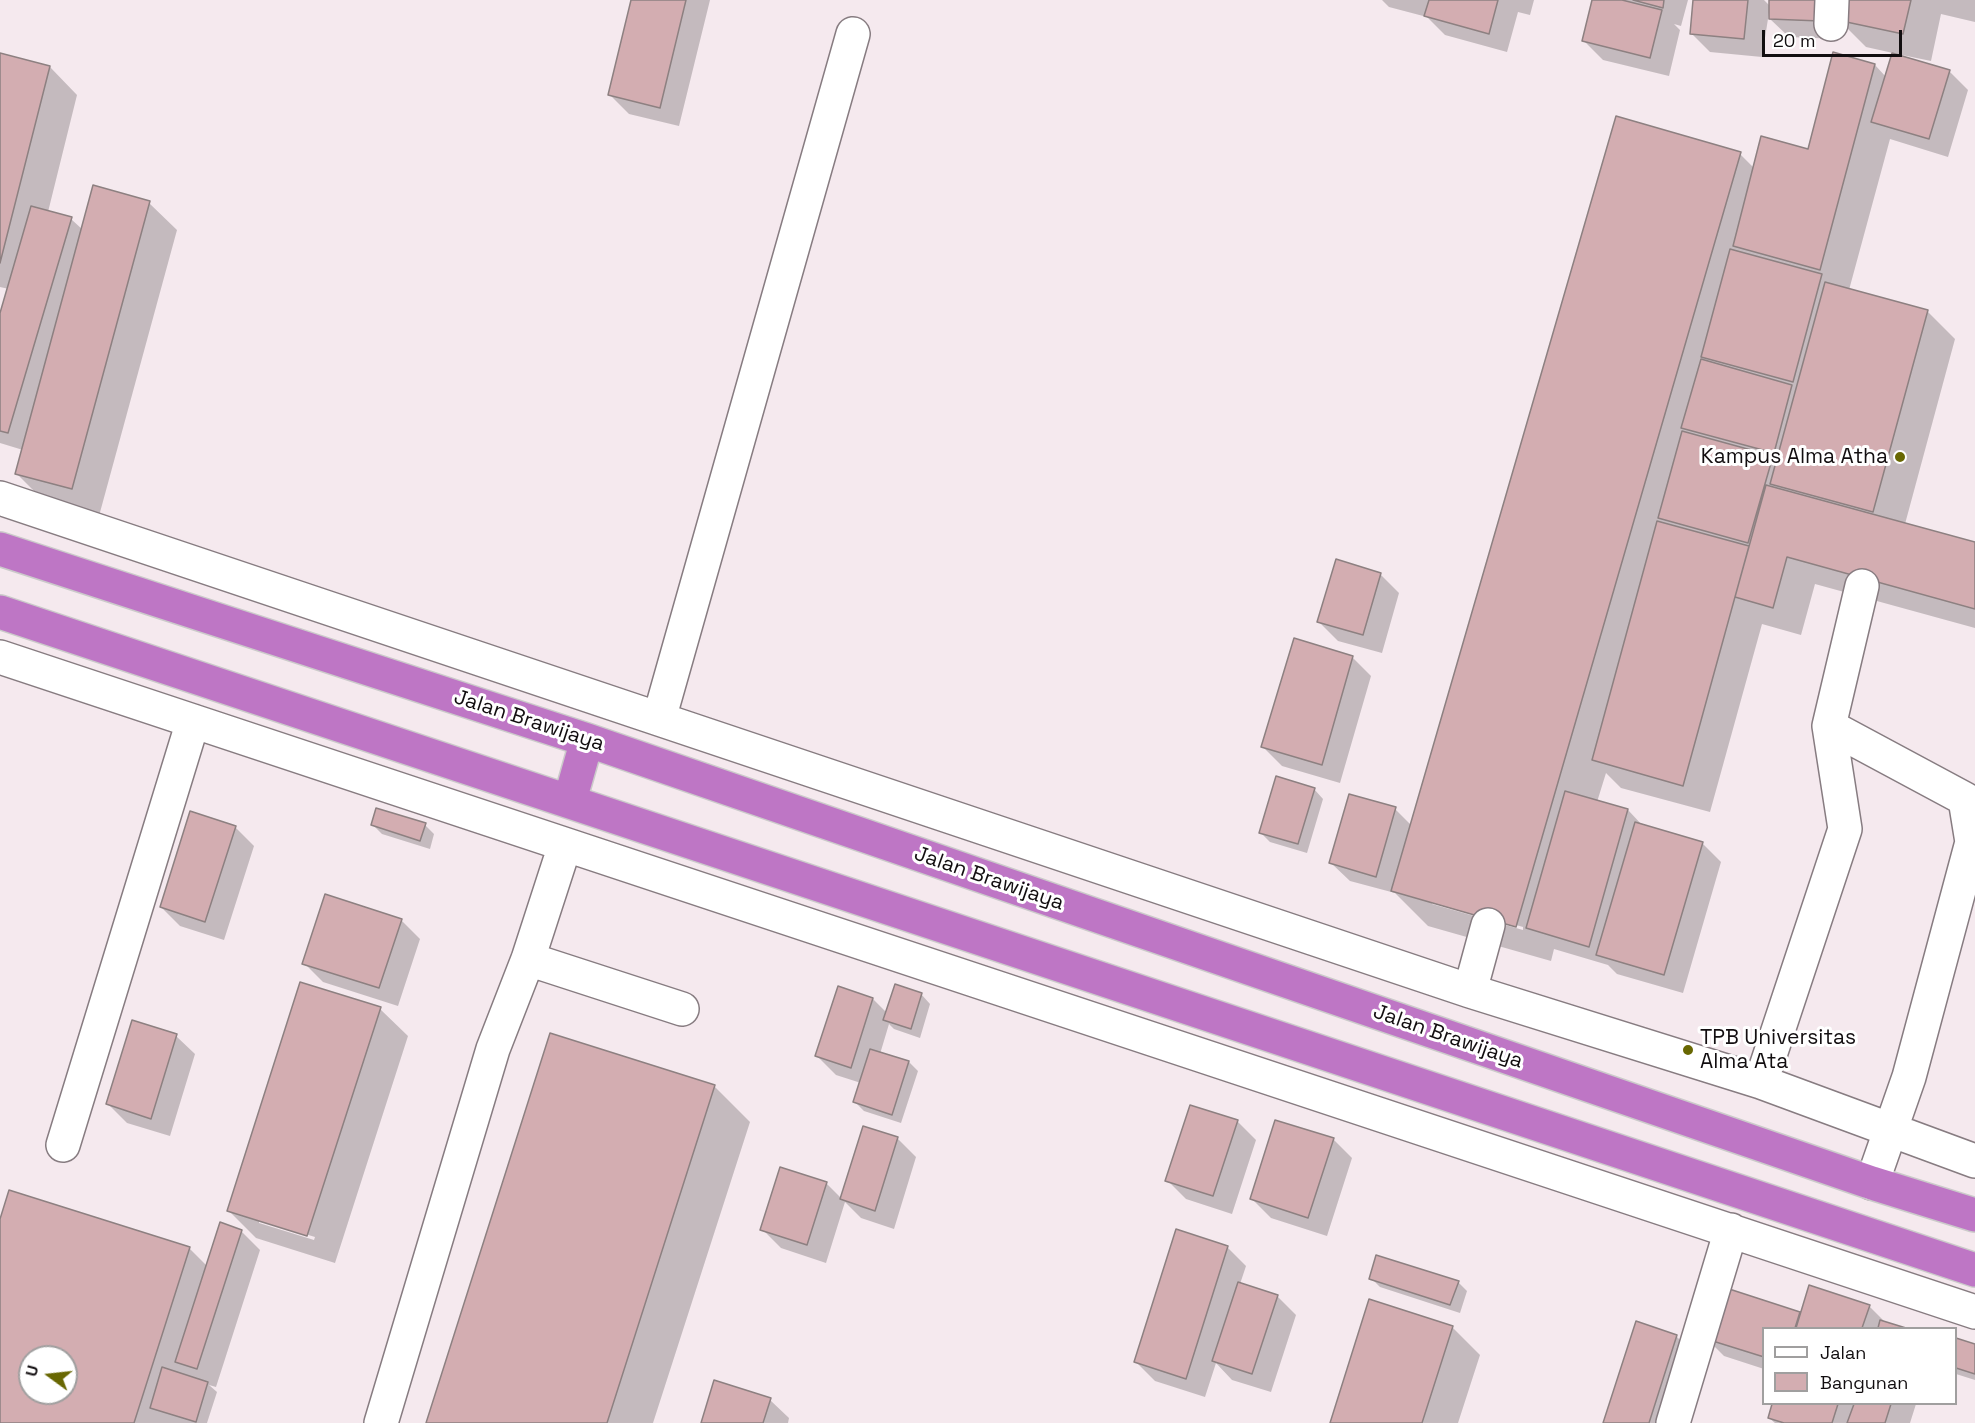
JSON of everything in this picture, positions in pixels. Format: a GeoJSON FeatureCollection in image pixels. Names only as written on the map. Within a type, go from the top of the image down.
{"type":"FeatureCollection","features":[{"type":"Feature","properties":{"kind":"highway","name":"Jalan Brawijaya"},"geometry":{"type":"LineString","coordinates":[[0,549],[587,740],[1872,1183],[1975,1215]]}},
{"type":"Feature","properties":{"kind":"highway"},"geometry":{"type":"LineString","coordinates":[[0,612],[570,800],[1209,1016],[1975,1270]]}},
{"type":"Feature","properties":{"kind":"highway"},"geometry":{"type":"LineString","coordinates":[[570,800],[587,740]]}},
{"type":"Feature","properties":{"kind":"street"},"geometry":{"type":"LineString","coordinates":[[659,718],[852,34]]}},
{"type":"Feature","properties":{"kind":"street"},"geometry":{"type":"LineString","coordinates":[[0,498],[1470,991],[1761,1082],[1975,1161]]}},
{"type":"Feature","properties":{"kind":"street"},"geometry":{"type":"LineString","coordinates":[[1761,1082],[1845,829],[1829,726],[1862,586]]}},
{"type":"Feature","properties":{"kind":"street"},"geometry":{"type":"LineString","coordinates":[[0,657],[1975,1312]]}},
{"type":"Feature","properties":{"kind":"street"},"geometry":{"type":"LineString","coordinates":[[63,1144],[193,721]]}},
{"type":"Feature","properties":{"kind":"street"},"geometry":{"type":"LineString","coordinates":[[1829,726],[1965,799],[1972,842],[1910,1077],[1872,1183]]}},
{"type":"Feature","properties":{"kind":"street"},"geometry":{"type":"LineString","coordinates":[[381,1423],[493,1049],[528,959],[565,845]]}},
{"type":"Feature","properties":{"kind":"street"},"geometry":{"type":"LineString","coordinates":[[1470,991],[1488,925]]}},
{"type":"Feature","properties":{"kind":"street"},"geometry":{"type":"LineString","coordinates":[[528,959],[682,1009]]}},
{"type":"Feature","properties":{"kind":"street"},"geometry":{"type":"LineString","coordinates":[[1673,1423],[1731,1230]]}},
{"type":"Feature","properties":{"kind":"building"},"geometry":{"type":"Polygon","coordinates":[[[631,0],[686,0],[660,108],[608,95],[631,0]]]}},
{"type":"Feature","properties":{"kind":"building"},"geometry":{"type":"Polygon","coordinates":[[[1429,0],[1498,0],[1489,34],[1424,16],[1429,0]]]}},
{"type":"Feature","properties":{"kind":"building"},"geometry":{"type":"Polygon","coordinates":[[[1592,0],[1622,0],[1662,10],[1650,58],[1582,41],[1592,0]]]}},
{"type":"Feature","properties":{"kind":"building"},"geometry":{"type":"Polygon","coordinates":[[[1633,0],[1664,0],[1663,8],[1633,0]]]}},
{"type":"Feature","properties":{"kind":"building"},"geometry":{"type":"Polygon","coordinates":[[[1693,0],[1748,0],[1744,39],[1690,34],[1693,0]]]}},
{"type":"Feature","properties":{"kind":"building"},"geometry":{"type":"Polygon","coordinates":[[[1769,0],[1821,0],[1820,21],[1769,19],[1769,0]]]}},
{"type":"Feature","properties":{"kind":"building"},"geometry":{"type":"Polygon","coordinates":[[[1841,0],[1911,0],[1903,34],[1837,20],[1841,0]]]}},
{"type":"Feature","properties":{"kind":"building"},"geometry":{"type":"Polygon","coordinates":[[[1833,52],[1875,64],[1820,270],[1733,246],[1761,136],[1808,149],[1833,52]]]}},
{"type":"Feature","properties":{"kind":"building"},"geometry":{"type":"Polygon","coordinates":[[[0,53],[50,66],[0,263],[0,53]]]}},
{"type":"Feature","properties":{"kind":"building"},"geometry":{"type":"Polygon","coordinates":[[[1892,53],[1950,70],[1929,139],[1871,122],[1892,53]]]}},
{"type":"Feature","properties":{"kind":"building"},"geometry":{"type":"Polygon","coordinates":[[[1616,116],[1741,152],[1516,927],[1391,891],[1616,116]]]}},
{"type":"Feature","properties":{"kind":"building"},"geometry":{"type":"Polygon","coordinates":[[[93,185],[150,201],[72,489],[15,474],[93,185]]]}},
{"type":"Feature","properties":{"kind":"building"},"geometry":{"type":"Polygon","coordinates":[[[31,206],[72,217],[8,433],[0,431],[0,313],[31,206]]]}},
{"type":"Feature","properties":{"kind":"building"},"geometry":{"type":"Polygon","coordinates":[[[1730,249],[1822,274],[1793,382],[1701,357],[1730,249]]]}},
{"type":"Feature","properties":{"kind":"building"},"geometry":{"type":"Polygon","coordinates":[[[1825,282],[1928,310],[1873,512],[1770,484],[1825,282]]]}},
{"type":"Feature","properties":{"kind":"building"},"geometry":{"type":"Polygon","coordinates":[[[1701,359],[1792,385],[1774,453],[1681,428],[1701,359]]]}},
{"type":"Feature","properties":{"kind":"building"},"geometry":{"type":"Polygon","coordinates":[[[1682,431],[1773,456],[1748,543],[1658,518],[1682,431]]]}},
{"type":"Feature","properties":{"kind":"building"},"geometry":{"type":"Polygon","coordinates":[[[1766,485],[1975,542],[1975,609],[1787,557],[1773,608],[1735,597],[1766,485]]]}},
{"type":"Feature","properties":{"kind":"building"},"geometry":{"type":"Polygon","coordinates":[[[1657,521],[1749,546],[1683,786],[1592,760],[1657,521]]]}},
{"type":"Feature","properties":{"kind":"building"},"geometry":{"type":"Polygon","coordinates":[[[1336,559],[1381,573],[1363,635],[1317,622],[1336,559]]]}},
{"type":"Feature","properties":{"kind":"building"},"geometry":{"type":"Polygon","coordinates":[[[1294,638],[1353,656],[1322,765],[1261,747],[1294,638]]]}},
{"type":"Feature","properties":{"kind":"building"},"geometry":{"type":"Polygon","coordinates":[[[1276,776],[1315,788],[1298,844],[1259,833],[1276,776]]]}},
{"type":"Feature","properties":{"kind":"building"},"geometry":{"type":"Polygon","coordinates":[[[1565,791],[1628,809],[1589,947],[1526,928],[1565,791]]]}},
{"type":"Feature","properties":{"kind":"building"},"geometry":{"type":"Polygon","coordinates":[[[1349,794],[1396,807],[1376,877],[1329,863],[1349,794]]]}},
{"type":"Feature","properties":{"kind":"building"},"geometry":{"type":"Polygon","coordinates":[[[376,808],[426,823],[420,841],[371,825],[376,808]]]}},
{"type":"Feature","properties":{"kind":"building"},"geometry":{"type":"Polygon","coordinates":[[[190,811],[236,826],[205,922],[160,907],[190,811]]]}},
{"type":"Feature","properties":{"kind":"building"},"geometry":{"type":"Polygon","coordinates":[[[1635,822],[1703,842],[1664,975],[1596,955],[1635,822]]]}},
{"type":"Feature","properties":{"kind":"building"},"geometry":{"type":"Polygon","coordinates":[[[325,894],[402,919],[379,988],[302,964],[325,894]]]}},
{"type":"Feature","properties":{"kind":"building"},"geometry":{"type":"Polygon","coordinates":[[[300,982],[381,1007],[307,1236],[227,1211],[300,982]]]}},
{"type":"Feature","properties":{"kind":"building"},"geometry":{"type":"Polygon","coordinates":[[[895,984],[922,993],[911,1029],[883,1020],[895,984]]]}},
{"type":"Feature","properties":{"kind":"building"},"geometry":{"type":"Polygon","coordinates":[[[838,986],[873,998],[851,1068],[815,1056],[838,986]]]}},
{"type":"Feature","properties":{"kind":"building"},"geometry":{"type":"Polygon","coordinates":[[[132,1020],[177,1034],[151,1119],[106,1104],[132,1020]]]}},
{"type":"Feature","properties":{"kind":"building"},"geometry":{"type":"Polygon","coordinates":[[[550,1033],[715,1085],[607,1423],[426,1423],[550,1033]]]}},
{"type":"Feature","properties":{"kind":"building"},"geometry":{"type":"Polygon","coordinates":[[[870,1049],[909,1061],[892,1115],[853,1102],[870,1049]]]}},
{"type":"Feature","properties":{"kind":"building"},"geometry":{"type":"Polygon","coordinates":[[[1190,1105],[1238,1120],[1213,1196],[1165,1181],[1190,1105]]]}},
{"type":"Feature","properties":{"kind":"building"},"geometry":{"type":"Polygon","coordinates":[[[1275,1120],[1334,1138],[1308,1218],[1250,1199],[1275,1120]]]}},
{"type":"Feature","properties":{"kind":"building"},"geometry":{"type":"Polygon","coordinates":[[[863,1126],[898,1137],[875,1211],[840,1199],[863,1126]]]}},
{"type":"Feature","properties":{"kind":"building"},"geometry":{"type":"Polygon","coordinates":[[[780,1167],[827,1182],[807,1245],[760,1230],[780,1167]]]}},
{"type":"Feature","properties":{"kind":"building"},"geometry":{"type":"Polygon","coordinates":[[[9,1190],[190,1247],[134,1423],[0,1423],[0,1219],[9,1190]]]}},
{"type":"Feature","properties":{"kind":"building"},"geometry":{"type":"Polygon","coordinates":[[[220,1222],[242,1230],[197,1369],[175,1362],[220,1222]]]}},
{"type":"Feature","properties":{"kind":"building"},"geometry":{"type":"Polygon","coordinates":[[[1176,1229],[1228,1246],[1186,1379],[1134,1362],[1176,1229]]]}},
{"type":"Feature","properties":{"kind":"building"},"geometry":{"type":"Polygon","coordinates":[[[1376,1255],[1459,1281],[1450,1305],[1369,1279],[1376,1255]]]}},
{"type":"Feature","properties":{"kind":"building"},"geometry":{"type":"Polygon","coordinates":[[[1238,1282],[1278,1295],[1252,1374],[1212,1361],[1238,1282]]]}},
{"type":"Feature","properties":{"kind":"building"},"geometry":{"type":"Polygon","coordinates":[[[1809,1285],[1870,1305],[1862,1327],[1796,1327],[1809,1285]]]}},
{"type":"Feature","properties":{"kind":"building"},"geometry":{"type":"Polygon","coordinates":[[[1720,1286],[1800,1312],[1795,1327],[1762,1327],[1762,1356],[1703,1338],[1720,1286]]]}},
{"type":"Feature","properties":{"kind":"building"},"geometry":{"type":"Polygon","coordinates":[[[1369,1299],[1453,1326],[1422,1423],[1330,1423],[1369,1299]]]}},
{"type":"Feature","properties":{"kind":"building"},"geometry":{"type":"Polygon","coordinates":[[[1880,1320],[1903,1327],[1878,1327],[1880,1320]]]}},
{"type":"Feature","properties":{"kind":"building"},"geometry":{"type":"Polygon","coordinates":[[[1636,1321],[1677,1335],[1649,1423],[1603,1423],[1636,1321]]]}},
{"type":"Feature","properties":{"kind":"building"},"geometry":{"type":"Polygon","coordinates":[[[1957,1338],[1975,1344],[1975,1374],[1957,1368],[1957,1338]]]}},
{"type":"Feature","properties":{"kind":"building"},"geometry":{"type":"Polygon","coordinates":[[[162,1367],[208,1382],[196,1422],[150,1408],[162,1367]]]}},
{"type":"Feature","properties":{"kind":"building"},"geometry":{"type":"Polygon","coordinates":[[[714,1380],[771,1398],[763,1423],[701,1423],[714,1380]]]}},
{"type":"Feature","properties":{"kind":"building"},"geometry":{"type":"Polygon","coordinates":[[[1772,1405],[1838,1405],[1832,1423],[1784,1423],[1768,1418],[1772,1405]]]}},
{"type":"Feature","properties":{"kind":"building"},"geometry":{"type":"Polygon","coordinates":[[[1854,1405],[1891,1405],[1885,1423],[1847,1423],[1854,1405]]]}},
{"type":"Feature","properties":{"kind":"place","name":"Kampus Alma Atha"},"geometry":{"type":"Point","coordinates":[1900,457]}},
{"type":"Feature","properties":{"kind":"place","name":"TPB Universitas Alma Ata"},"geometry":{"type":"Point","coordinates":[1688,1050]}}]}
